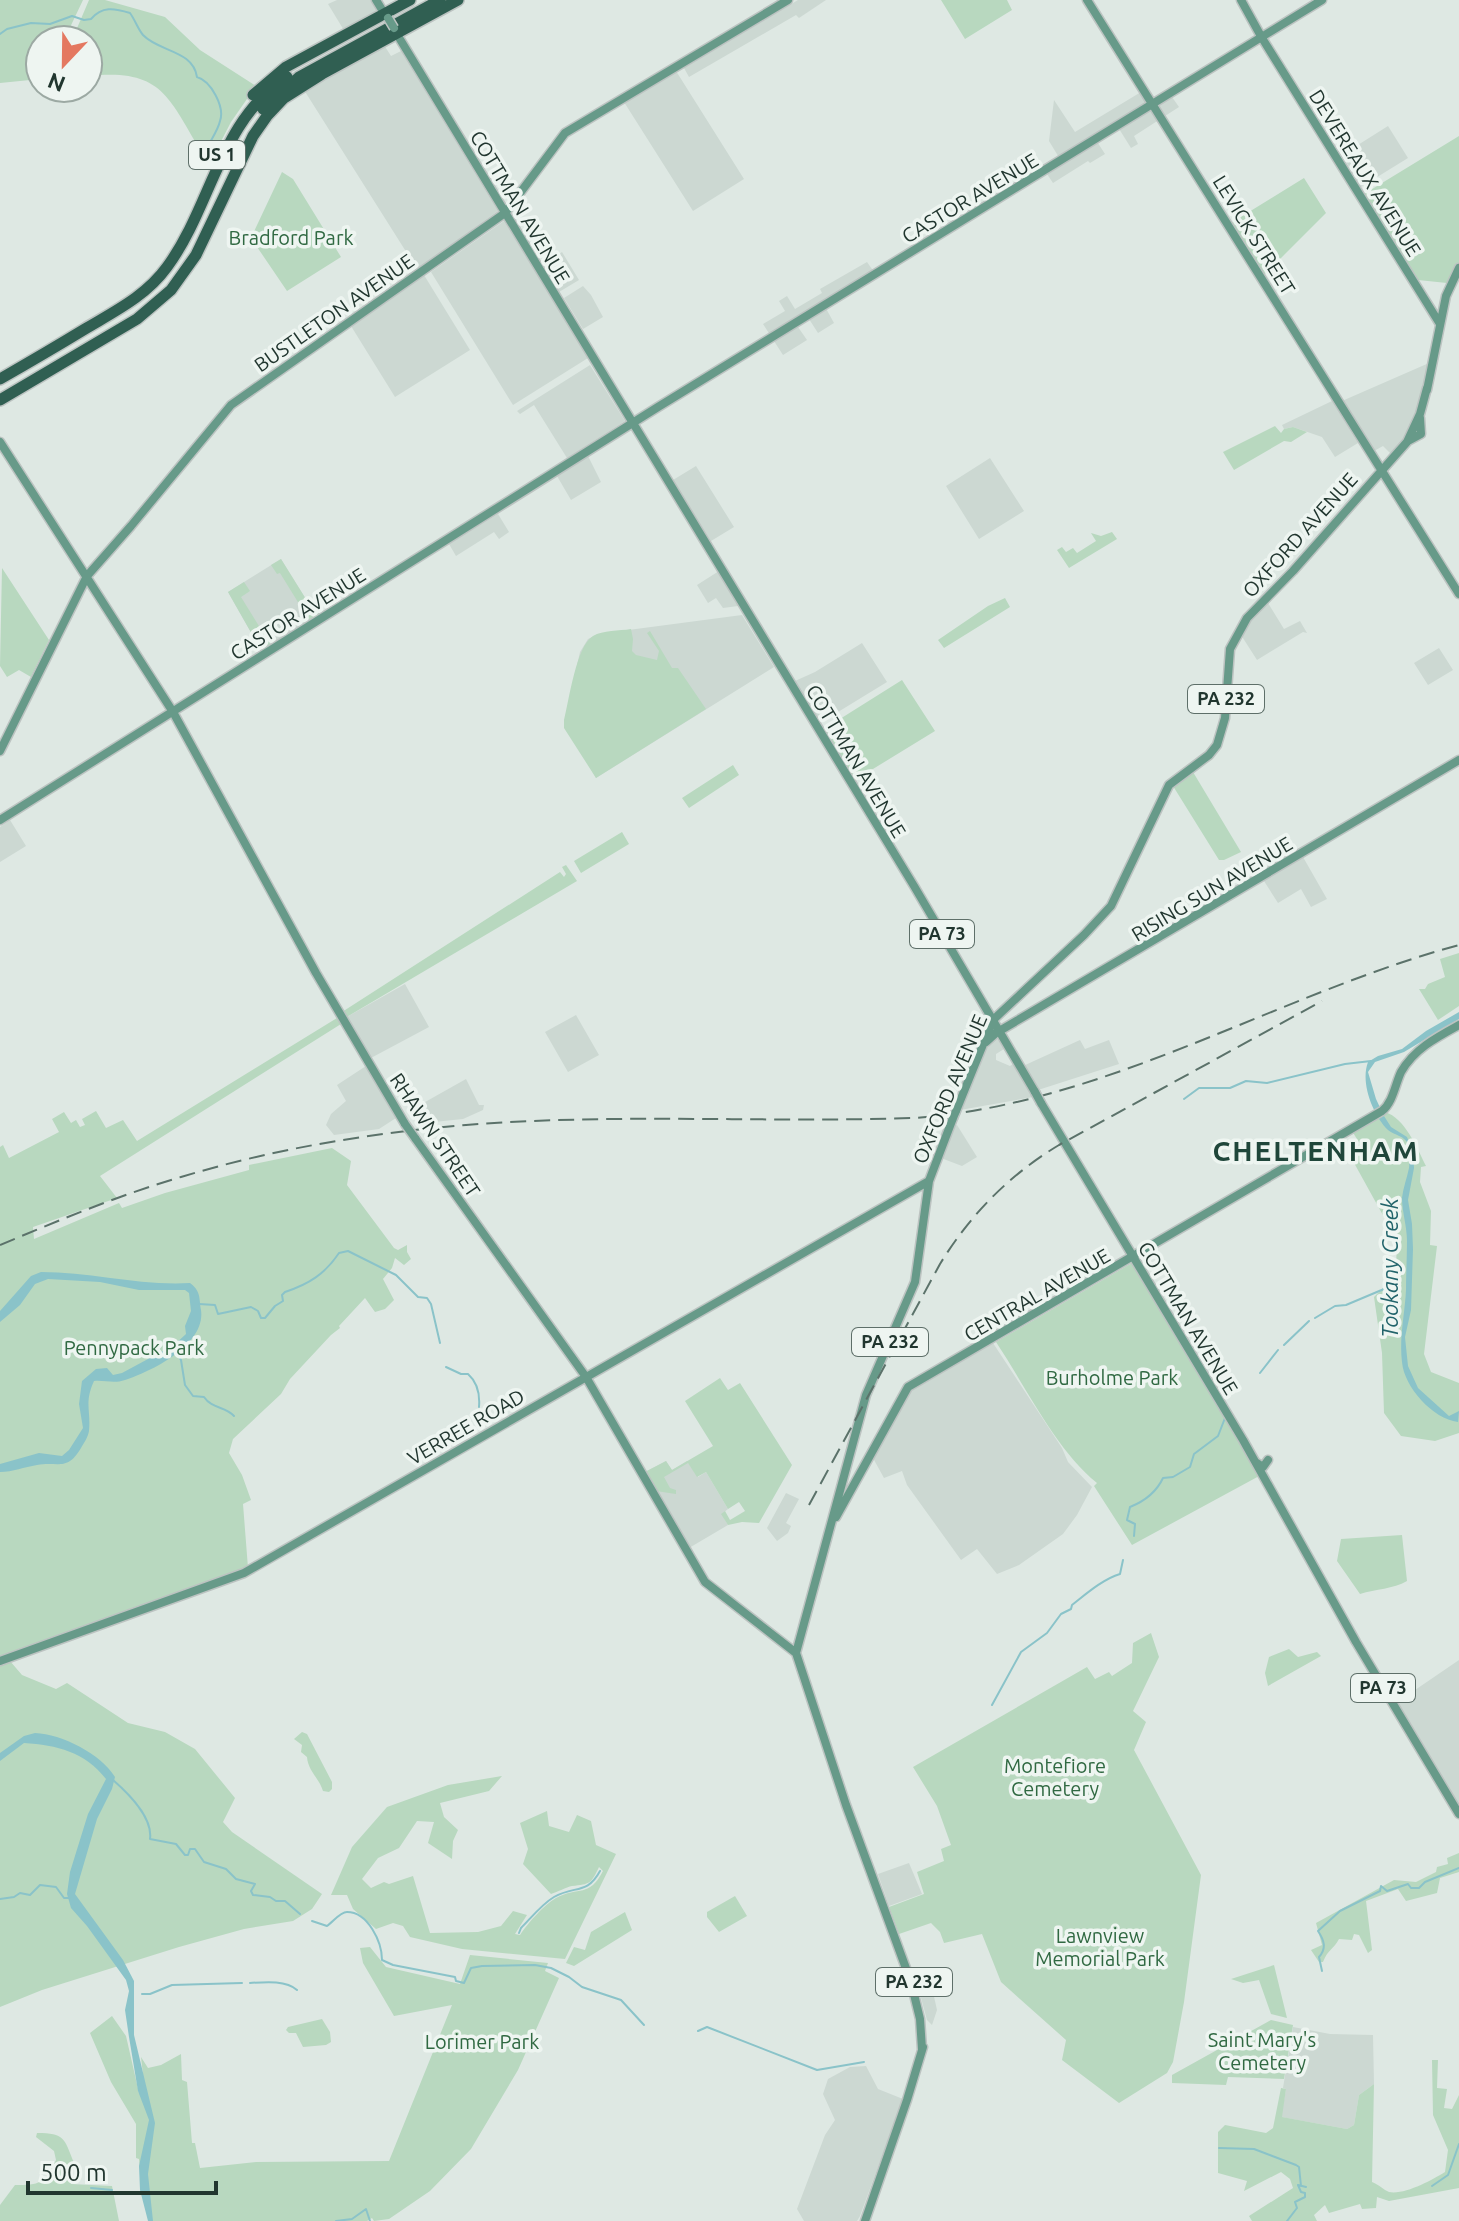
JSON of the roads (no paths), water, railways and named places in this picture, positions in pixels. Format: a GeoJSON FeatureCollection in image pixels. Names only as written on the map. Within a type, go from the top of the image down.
{"type":"FeatureCollection","features":[{"type":"Feature","properties":{"kind":"highway","name":"US 1"},"geometry":{"type":"LineString","coordinates":[[0,393],[18,368],[140,287],[168,255],[228,130],[258,91],[286,67],[386,16],[410,0]]}},
{"type":"Feature","properties":{"kind":"highway","name":"US 1"},"geometry":{"type":"LineString","coordinates":[[0,379],[124,306],[144,292],[162,273],[177,253],[234,133],[264,95],[291,74],[427,0]]}},
{"type":"Feature","properties":{"kind":"highway","name":"US 1"},"geometry":{"type":"LineString","coordinates":[[0,400],[139,309],[167,285],[186,258],[255,119],[283,89],[440,0]]}},
{"type":"Feature","properties":{"kind":"highway","name":"US 1"},"geometry":{"type":"LineString","coordinates":[[18,368],[52,365],[143,315],[167,294],[192,261],[250,141],[267,116],[289,94],[395,31],[458,0]]}},
{"type":"Feature","properties":{"kind":"highway"},"geometry":{"type":"LineString","coordinates":[[283,89],[322,74]]}},
{"type":"Feature","properties":{"kind":"highway"},"geometry":{"type":"LineString","coordinates":[[223,198],[230,168]]}},
{"type":"Feature","properties":{"kind":"highway"},"geometry":{"type":"LineString","coordinates":[[189,228],[193,204]]}},
{"type":"Feature","properties":{"kind":"highway"},"geometry":{"type":"LineString","coordinates":[[52,365],[60,350],[114,319],[124,306]]}},
{"type":"Feature","properties":{"kind":"highway"},"geometry":{"type":"LineString","coordinates":[[0,387],[18,368]]}},
{"type":"Feature","properties":{"kind":"main road","name":"COTTMAN AVENUE"},"geometry":{"type":"LineString","coordinates":[[376,0],[993,1020],[1256,1463],[1459,1814]]}},
{"type":"Feature","properties":{"kind":"main road","name":"BUSTLETON AVENUE"},"geometry":{"type":"LineString","coordinates":[[0,751],[87,576],[231,405],[505,213],[565,133],[786,0]]}},
{"type":"Feature","properties":{"kind":"main road","name":"LEVICK STREET"},"geometry":{"type":"LineString","coordinates":[[1087,0],[1459,594]]}},
{"type":"Feature","properties":{"kind":"main road","name":"CASTOR AVENUE"},"geometry":{"type":"LineString","coordinates":[[0,820],[614,435],[1322,0]]}},
{"type":"Feature","properties":{"kind":"main road","name":"DEVEREAUX AVENUE"},"geometry":{"type":"LineString","coordinates":[[1238,1],[1440,324]]}},
{"type":"Feature","properties":{"kind":"main road"},"geometry":{"type":"LineString","coordinates":[[1415,435],[1448,291],[1459,268]]}},
{"type":"Feature","properties":{"kind":"main road"},"geometry":{"type":"LineString","coordinates":[[1415,435],[1427,388]]}},
{"type":"Feature","properties":{"kind":"main road","name":"OXFORD AVENUE"},"geometry":{"type":"LineString","coordinates":[[796,1653],[866,1395],[915,1282],[929,1181],[993,1020],[1090,930],[1113,904],[1169,785],[1209,755],[1217,745],[1225,718],[1230,649],[1247,618],[1415,435]]}},
{"type":"Feature","properties":{"kind":"main road","name":"RHAWN STREET"},"geometry":{"type":"LineString","coordinates":[[0,442],[173,712],[318,977],[405,1124],[586,1377],[705,1582],[796,1653]]}},
{"type":"Feature","properties":{"kind":"main road"},"geometry":{"type":"LineString","coordinates":[[75,600],[96,591]]}},
{"type":"Feature","properties":{"kind":"main road","name":"RISING SUN AVENUE"},"geometry":{"type":"LineString","coordinates":[[982,1046],[999,1031],[1459,760]]}},
{"type":"Feature","properties":{"kind":"main road","name":"CENTRAL AVENUE"},"geometry":{"type":"LineString","coordinates":[[849,1493],[908,1387],[1382,1111],[1411,1058],[1434,1039],[1459,1025]]}},
{"type":"Feature","properties":{"kind":"main road","name":"VERREE ROAD"},"geometry":{"type":"LineString","coordinates":[[0,1661],[244,1573],[929,1181]]}},
{"type":"Feature","properties":{"kind":"main road"},"geometry":{"type":"LineString","coordinates":[[1256,1463],[1263,1467],[1268,1460]]}},
{"type":"Feature","properties":{"kind":"main road"},"geometry":{"type":"LineString","coordinates":[[838,1501],[849,1493]]}},
{"type":"Feature","properties":{"kind":"main road"},"geometry":{"type":"LineString","coordinates":[[831,1524],[849,1493]]}},
{"type":"Feature","properties":{"kind":"main road","name":"PA 232"},"geometry":{"type":"LineString","coordinates":[[796,1653],[846,1801],[918,1996],[925,2026],[922,2049],[907,2100],[863,2221]]}},
{"type":"Feature","properties":{"kind":"water"},"geometry":{"type":"Polygon","coordinates":[[[1459,1012],[1459,1019],[1404,1052],[1375,1062],[1368,1072],[1384,1116],[1391,1127],[1407,1137],[1413,1152],[1414,1168],[1408,1200],[1413,1249],[1411,1310],[1405,1337],[1408,1366],[1418,1388],[1449,1416],[1459,1411],[1458,1422],[1439,1415],[1421,1400],[1404,1372],[1401,1344],[1407,1241],[1402,1198],[1409,1168],[1408,1144],[1388,1130],[1377,1116],[1369,1098],[1366,1070],[1368,1062],[1402,1049],[1459,1012]]]}},
{"type":"Feature","properties":{"kind":"water"},"geometry":{"type":"Polygon","coordinates":[[[41,1272],[153,1283],[190,1283],[199,1295],[200,1322],[187,1345],[163,1363],[121,1381],[94,1381],[89,1401],[88,1433],[71,1460],[62,1464],[0,1472],[0,1464],[39,1453],[62,1456],[83,1428],[79,1404],[82,1381],[96,1369],[107,1368],[113,1375],[122,1373],[174,1345],[186,1334],[185,1326],[191,1311],[189,1293],[185,1290],[139,1290],[100,1282],[48,1279],[35,1284],[20,1305],[0,1322],[0,1311],[31,1276],[41,1272]]]}},
{"type":"Feature","properties":{"kind":"water"},"geometry":{"type":"Polygon","coordinates":[[[35,1733],[57,1737],[91,1753],[115,1777],[97,1819],[75,1894],[123,1960],[134,1981],[134,2035],[155,2123],[148,2174],[153,2221],[148,2221],[140,2190],[139,2166],[149,2120],[138,2091],[129,2037],[125,2010],[129,1991],[126,1980],[71,1908],[67,1894],[70,1872],[88,1814],[106,1779],[80,1756],[48,1746],[24,1743],[0,1761],[0,1753],[24,1736],[35,1733]]]}},
{"type":"Feature","properties":{"kind":"waterway"},"geometry":{"type":"LineString","coordinates":[[0,34],[7,29],[31,23],[50,24],[72,16],[91,19],[109,9],[130,13],[143,35],[189,61],[197,77],[216,95],[221,115],[208,146]]}},
{"type":"Feature","properties":{"kind":"waterway"},"geometry":{"type":"LineString","coordinates":[[1184,1099],[1199,1088],[1230,1088],[1246,1081],[1267,1083],[1345,1064],[1371,1061]]}},
{"type":"Feature","properties":{"kind":"waterway"},"geometry":{"type":"LineString","coordinates":[[199,1304],[215,1305],[218,1314],[251,1307],[258,1311],[261,1318],[265,1318],[283,1301],[285,1292],[316,1277],[339,1253],[348,1251],[396,1275],[418,1297],[427,1298],[440,1343]]}},
{"type":"Feature","properties":{"kind":"waterway","name":"Tookany Creek"},"geometry":{"type":"LineString","coordinates":[[1315,1318],[1335,1306],[1346,1305],[1384,1289],[1396,1270]]}},
{"type":"Feature","properties":{"kind":"waterway"},"geometry":{"type":"LineString","coordinates":[[1284,1345],[1309,1321]]}},
{"type":"Feature","properties":{"kind":"waterway"},"geometry":{"type":"LineString","coordinates":[[1260,1373],[1278,1350]]}},
{"type":"Feature","properties":{"kind":"waterway"},"geometry":{"type":"LineString","coordinates":[[176,1352],[181,1360],[185,1385],[193,1396],[204,1397],[234,1416]]}},
{"type":"Feature","properties":{"kind":"waterway"},"geometry":{"type":"LineString","coordinates":[[446,1367],[471,1377],[477,1389],[479,1407]]}},
{"type":"Feature","properties":{"kind":"waterway"},"geometry":{"type":"LineString","coordinates":[[1134,1536],[1135,1524],[1127,1520],[1130,1507],[1150,1496],[1163,1478],[1173,1477],[1190,1467],[1194,1454],[1218,1436],[1225,1418]]}},
{"type":"Feature","properties":{"kind":"waterway"},"geometry":{"type":"LineString","coordinates":[[992,1705],[1021,1652],[1047,1633],[1061,1614],[1071,1609],[1083,1596],[1120,1574],[1123,1560]]}},
{"type":"Feature","properties":{"kind":"waterway"},"geometry":{"type":"LineString","coordinates":[[113,1780],[144,1815],[150,1839],[176,1844],[185,1855],[190,1849],[195,1849],[204,1862],[226,1869],[236,1879],[255,1884],[251,1891],[253,1895],[285,1901],[300,1914]]}},
{"type":"Feature","properties":{"kind":"waterway"},"geometry":{"type":"LineString","coordinates":[[1322,1971],[1319,1957],[1324,1944],[1318,1931],[1340,1911],[1380,1891],[1381,1886],[1387,1891],[1408,1884],[1411,1888],[1419,1888],[1425,1882],[1459,1868]]}},
{"type":"Feature","properties":{"kind":"waterway"},"geometry":{"type":"LineString","coordinates":[[519,1933],[550,1900],[561,1893],[585,1887],[600,1871]]}},
{"type":"Feature","properties":{"kind":"waterway"},"geometry":{"type":"LineString","coordinates":[[0,1899],[20,1893],[30,1895],[40,1885],[56,1887],[64,1898],[70,1898]]}},
{"type":"Feature","properties":{"kind":"waterway"},"geometry":{"type":"LineString","coordinates":[[312,1921],[327,1926],[342,1914],[355,1913],[372,1929],[382,1960],[455,1977],[456,1981],[464,1983],[471,1968],[482,1966],[535,1965],[551,1968],[582,1987],[621,2000],[644,2025]]}},
{"type":"Feature","properties":{"kind":"waterway"},"geometry":{"type":"LineString","coordinates":[[142,1994],[172,1985],[242,1983]]}},
{"type":"Feature","properties":{"kind":"waterway"},"geometry":{"type":"LineString","coordinates":[[250,1983],[281,1983],[297,1990]]}},
{"type":"Feature","properties":{"kind":"waterway"},"geometry":{"type":"LineString","coordinates":[[698,2031],[707,2027],[817,2070],[864,2062]]}},
{"type":"Feature","properties":{"kind":"waterway"},"geometry":{"type":"LineString","coordinates":[[1432,2186],[1448,2175],[1459,2144]]}},
{"type":"Feature","properties":{"kind":"waterway"},"geometry":{"type":"LineString","coordinates":[[1219,2148],[1254,2149],[1296,2165],[1299,2167],[1301,2186]]}},
{"type":"Feature","properties":{"kind":"waterway"},"geometry":{"type":"LineString","coordinates":[[1287,2221],[1297,2208],[1295,2202],[1305,2197],[1298,2185],[1306,2187]]}},
{"type":"Feature","properties":{"kind":"waterway"},"geometry":{"type":"LineString","coordinates":[[91,2188],[112,2190]]}},
{"type":"Feature","properties":{"kind":"waterway"},"geometry":{"type":"LineString","coordinates":[[336,2221],[352,2219],[366,2209],[370,2221]]}},
{"type":"Feature","properties":{"kind":"railway"},"geometry":{"type":"LineString","coordinates":[[0,1245],[112,1200],[216,1167],[286,1150],[394,1133],[522,1121],[913,1118],[984,1109],[1053,1093],[1122,1071],[1323,991],[1459,945]]}},
{"type":"Feature","properties":{"kind":"railway"},"geometry":{"type":"LineString","coordinates":[[809,1505],[940,1264],[964,1229],[992,1197],[1024,1169],[1059,1145],[1322,1001]]}},
{"type":"Feature","properties":{"kind":"district","name":"CHELTENHAM"},"geometry":{"type":"Point","coordinates":[1316,1151]}},
{"type":"Feature","properties":{"kind":"park label","name":"Bradford Park"},"geometry":{"type":"Point","coordinates":[291,238]}},
{"type":"Feature","properties":{"kind":"park label","name":"Pennypack Park"},"geometry":{"type":"Point","coordinates":[134,1348]}},
{"type":"Feature","properties":{"kind":"park label","name":"Burholme Park"},"geometry":{"type":"Point","coordinates":[1112,1378]}},
{"type":"Feature","properties":{"kind":"park label","name":"Montefiore Cemetery"},"geometry":{"type":"Point","coordinates":[1055,1778]}},
{"type":"Feature","properties":{"kind":"park label","name":"Lawnview Memorial Park"},"geometry":{"type":"Point","coordinates":[1100,1948]}},
{"type":"Feature","properties":{"kind":"park label","name":"Lorimer Park"},"geometry":{"type":"Point","coordinates":[482,2042]}},
{"type":"Feature","properties":{"kind":"park label","name":"Saint Mary's Cemetery"},"geometry":{"type":"Point","coordinates":[1262,2052]}}]}
